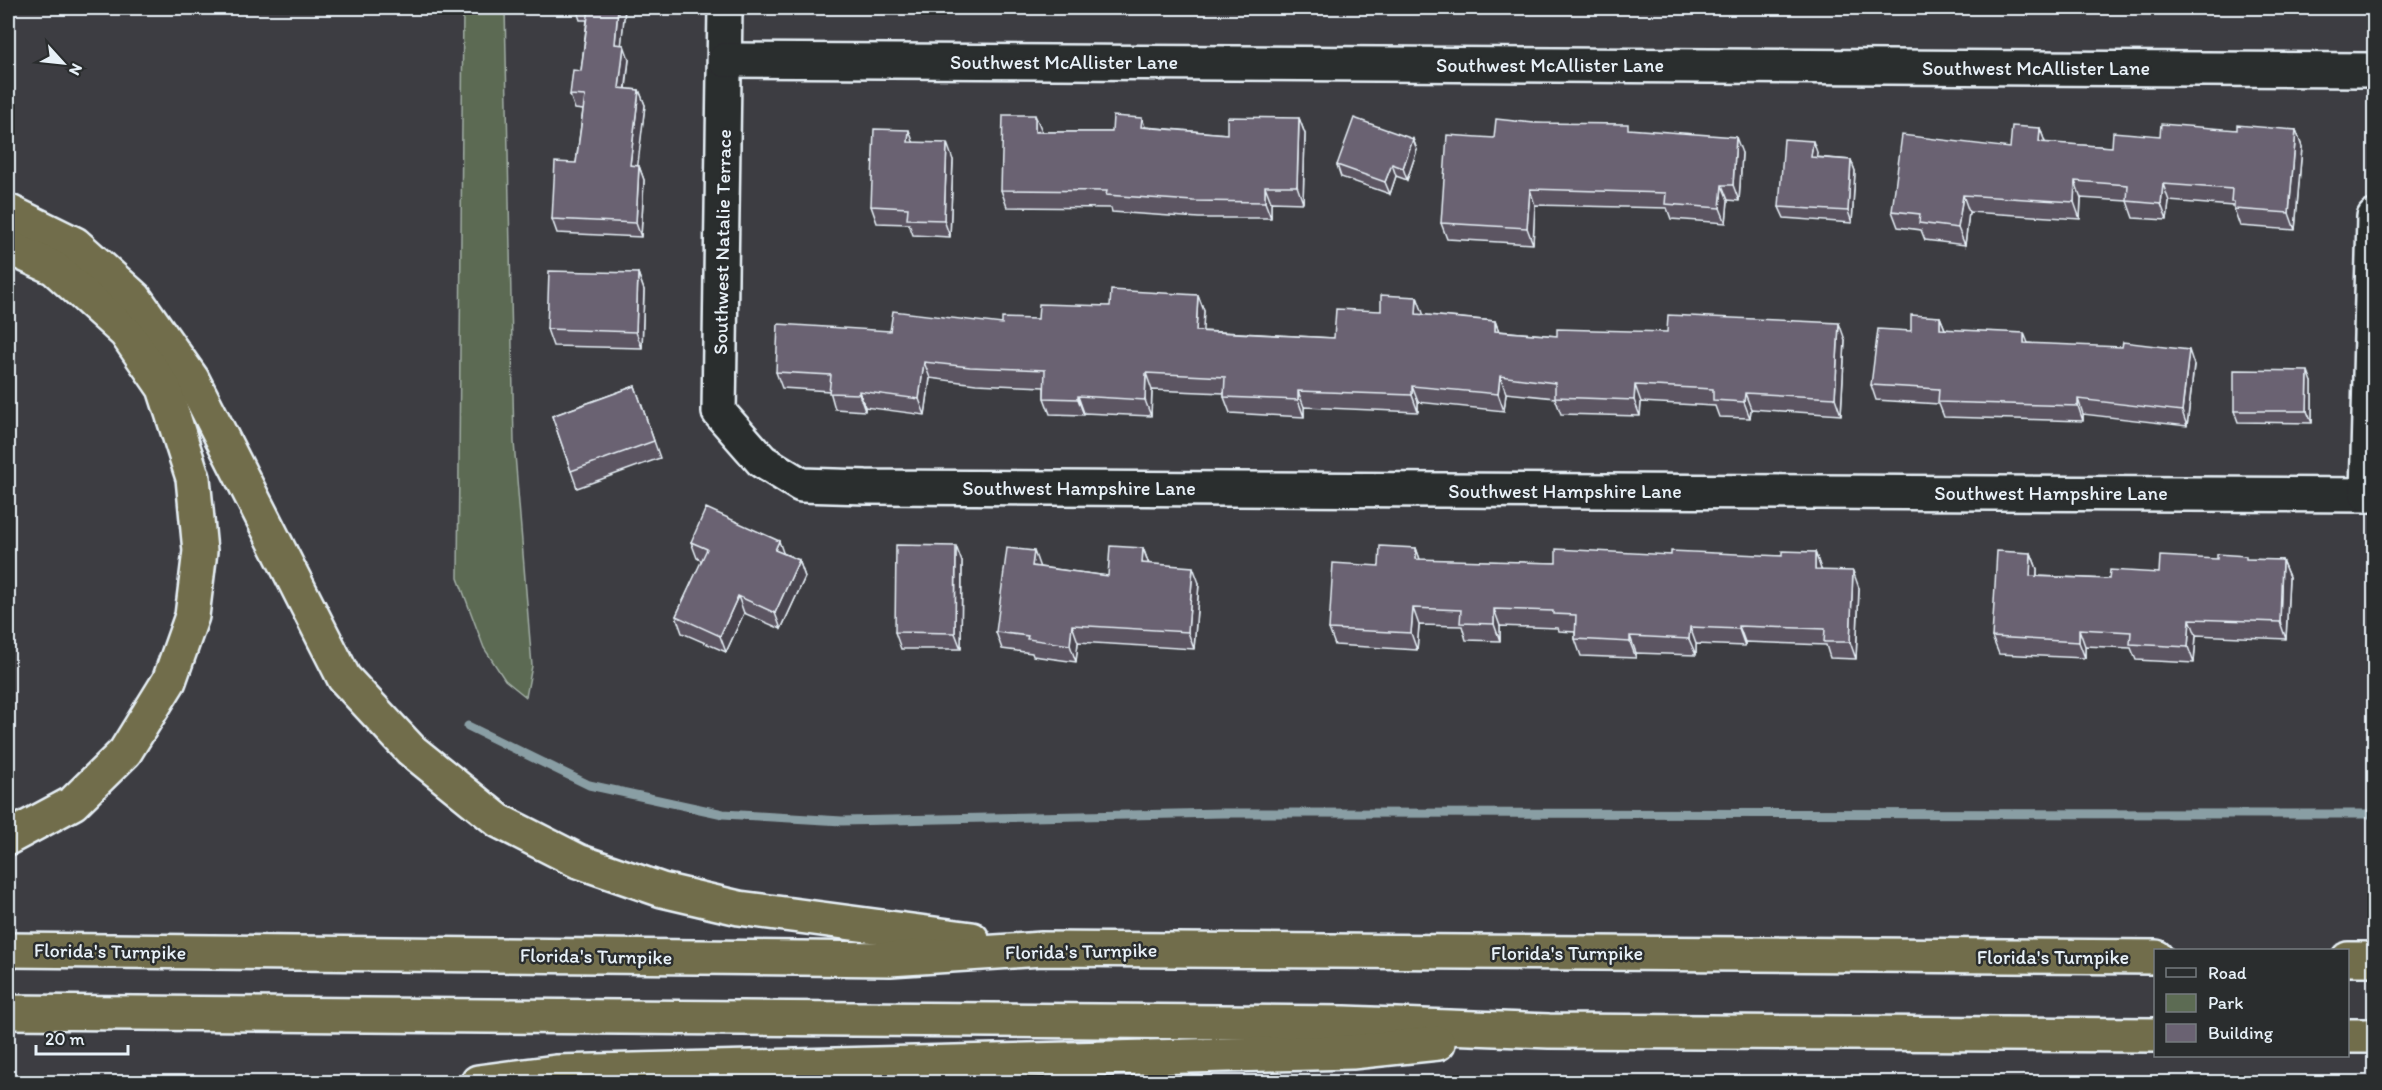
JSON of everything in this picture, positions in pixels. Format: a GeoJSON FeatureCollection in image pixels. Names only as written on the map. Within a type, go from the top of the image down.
{"type":"FeatureCollection","features":[{"type":"Feature","properties":{"kind":"highway"},"geometry":{"type":"LineString","coordinates":[[8,211],[75,244],[135,298],[192,379],[344,678],[411,750],[499,820],[578,861],[662,890],[739,908],[1042,949]]}},
{"type":"Feature","properties":{"kind":"highway"},"geometry":{"type":"LineString","coordinates":[[8,247],[54,268],[62,275],[126,333],[164,388],[193,477],[200,551],[192,616],[169,681],[125,752],[73,803],[8,838]]}},
{"type":"Feature","properties":{"kind":"highway","name":"Florida's Turnpike"},"geometry":{"type":"LineString","coordinates":[[8,950],[891,959],[1042,949],[2154,957]]}},
{"type":"Feature","properties":{"kind":"highway"},"geometry":{"type":"LineString","coordinates":[[2349,959],[2374,959]]}},
{"type":"Feature","properties":{"kind":"highway"},"geometry":{"type":"LineString","coordinates":[[8,1012],[1345,1023],[1549,1031],[2154,1035]]}},
{"type":"Feature","properties":{"kind":"highway"},"geometry":{"type":"LineString","coordinates":[[478,1083],[556,1072],[1352,1052],[1549,1031]]}},
{"type":"Feature","properties":{"kind":"highway"},"geometry":{"type":"LineString","coordinates":[[2349,1036],[2374,1036]]}},
{"type":"Feature","properties":{"kind":"street","name":"Southwest Natalie Terrace"},"geometry":{"type":"LineString","coordinates":[[725,8],[719,412],[762,461]]}},
{"type":"Feature","properties":{"kind":"street","name":"Southwest McAllister Lane"},"geometry":{"type":"LineString","coordinates":[[725,60],[2374,70]]}},
{"type":"Feature","properties":{"kind":"street"},"geometry":{"type":"LineString","coordinates":[[2371,495],[2374,217]]}},
{"type":"Feature","properties":{"kind":"street","name":"Southwest Hampshire Lane"},"geometry":{"type":"LineString","coordinates":[[762,461],[801,485],[866,487],[2371,495]]}},
{"type":"Feature","properties":{"kind":"green space"},"geometry":{"type":"Polygon","coordinates":[[[463,8],[505,8],[514,442],[532,666],[526,697],[505,680],[484,648],[458,578],[463,8]]]}},
{"type":"Feature","properties":{"kind":"building"},"geometry":{"type":"Polygon","coordinates":[[[589,8],[618,8],[615,44],[624,45],[619,88],[639,90],[630,165],[639,166],[636,223],[552,219],[555,162],[576,163],[585,96],[570,95],[573,70],[581,71],[589,8]]]}},
{"type":"Feature","properties":{"kind":"building"},"geometry":{"type":"Polygon","coordinates":[[[1003,115],[1035,115],[1035,132],[1112,132],[1113,116],[1142,118],[1141,127],[1227,134],[1227,117],[1299,118],[1297,186],[1265,186],[1265,202],[1193,201],[1106,195],[1107,191],[1001,190],[1003,115]]]}},
{"type":"Feature","properties":{"kind":"building"},"geometry":{"type":"Polygon","coordinates":[[[1354,118],[1413,139],[1403,168],[1392,164],[1385,182],[1337,165],[1354,118]]]}},
{"type":"Feature","properties":{"kind":"building"},"geometry":{"type":"Polygon","coordinates":[[[1496,119],[1534,123],[1628,124],[1628,129],[1736,137],[1733,185],[1722,185],[1720,208],[1665,204],[1666,193],[1530,189],[1527,228],[1441,223],[1447,135],[1494,138],[1496,119]]]}},
{"type":"Feature","properties":{"kind":"building"},"geometry":{"type":"Polygon","coordinates":[[[2161,124],[2237,130],[2237,125],[2296,130],[2289,213],[2234,209],[2234,202],[2231,202],[2232,189],[2163,184],[2161,204],[2127,201],[2128,185],[2075,181],[2074,202],[1963,195],[1958,228],[1919,223],[1920,214],[1892,211],[1902,135],[2010,148],[2012,126],[2040,128],[2039,142],[2112,147],[2113,132],[2160,136],[2161,124]]]}},
{"type":"Feature","properties":{"kind":"building"},"geometry":{"type":"Polygon","coordinates":[[[874,129],[909,130],[908,142],[947,143],[944,220],[907,219],[908,208],[871,206],[874,129]]]}},
{"type":"Feature","properties":{"kind":"building"},"geometry":{"type":"Polygon","coordinates":[[[1784,139],[1813,141],[1811,157],[1851,160],[1848,211],[1779,207],[1784,139]]]}},
{"type":"Feature","properties":{"kind":"building"},"geometry":{"type":"Polygon","coordinates":[[[549,271],[638,273],[636,332],[547,329],[549,271]]]}},
{"type":"Feature","properties":{"kind":"building"},"geometry":{"type":"Polygon","coordinates":[[[1111,290],[1198,295],[1196,331],[1334,338],[1336,309],[1381,311],[1381,295],[1417,297],[1416,314],[1495,321],[1495,331],[1557,336],[1557,329],[1667,332],[1668,315],[1839,323],[1835,398],[1745,393],[1744,402],[1713,400],[1713,389],[1635,385],[1634,400],[1555,397],[1555,383],[1500,376],[1498,394],[1412,386],[1412,395],[1298,391],[1298,400],[1224,397],[1225,377],[1146,373],[1145,400],[1078,396],[1078,399],[1044,398],[1045,370],[970,367],[924,362],[919,399],[859,391],[859,394],[829,393],[831,375],[776,372],[778,324],[890,331],[893,311],[1002,324],[1002,318],[1038,319],[1039,304],[1110,306],[1111,290]]]}},
{"type":"Feature","properties":{"kind":"building"},"geometry":{"type":"Polygon","coordinates":[[[1911,315],[1940,317],[1940,329],[2024,333],[2024,343],[2122,347],[2123,342],[2189,350],[2182,411],[2078,399],[2078,406],[1938,402],[1939,389],[1871,385],[1878,329],[1911,331],[1911,315]]]}},
{"type":"Feature","properties":{"kind":"building"},"geometry":{"type":"Polygon","coordinates":[[[2234,370],[2308,371],[2307,411],[2234,411],[2234,370]]]}},
{"type":"Feature","properties":{"kind":"building"},"geometry":{"type":"Polygon","coordinates":[[[635,386],[654,441],[571,471],[552,416],[635,386]]]}},
{"type":"Feature","properties":{"kind":"building"},"geometry":{"type":"Polygon","coordinates":[[[706,508],[779,541],[775,550],[799,560],[775,613],[738,596],[720,636],[676,616],[707,549],[691,542],[706,508]]]}},
{"type":"Feature","properties":{"kind":"building"},"geometry":{"type":"Polygon","coordinates":[[[896,545],[956,546],[955,633],[895,632],[896,545]]]}},
{"type":"Feature","properties":{"kind":"building"},"geometry":{"type":"Polygon","coordinates":[[[1110,546],[1143,548],[1142,563],[1193,567],[1188,632],[1072,625],[1070,645],[996,632],[1007,548],[1034,551],[1032,566],[1108,576],[1110,546]]]}},
{"type":"Feature","properties":{"kind":"building"},"geometry":{"type":"Polygon","coordinates":[[[1380,546],[1416,548],[1416,559],[1556,563],[1556,549],[1671,555],[1671,551],[1782,556],[1782,551],[1815,552],[1815,570],[1853,571],[1850,642],[1824,642],[1825,629],[1739,626],[1739,629],[1690,627],[1689,639],[1630,636],[1630,642],[1575,639],[1576,615],[1553,614],[1553,611],[1494,609],[1494,624],[1460,623],[1461,610],[1413,608],[1411,633],[1329,629],[1333,563],[1379,566],[1380,546]]]}},
{"type":"Feature","properties":{"kind":"building"},"geometry":{"type":"Polygon","coordinates":[[[1997,551],[2031,553],[2030,576],[2109,579],[2110,570],[2159,573],[2160,556],[2217,559],[2217,554],[2246,556],[2246,559],[2282,560],[2280,622],[2190,619],[2188,647],[2130,644],[2131,632],[2079,629],[2079,642],[1992,637],[1997,551]]]}},
{"type":"Feature","properties":{"kind":"waterway"},"geometry":{"type":"LineString","coordinates":[[468,726],[589,785],[723,814],[842,821],[1223,813],[2374,814]]}}]}
